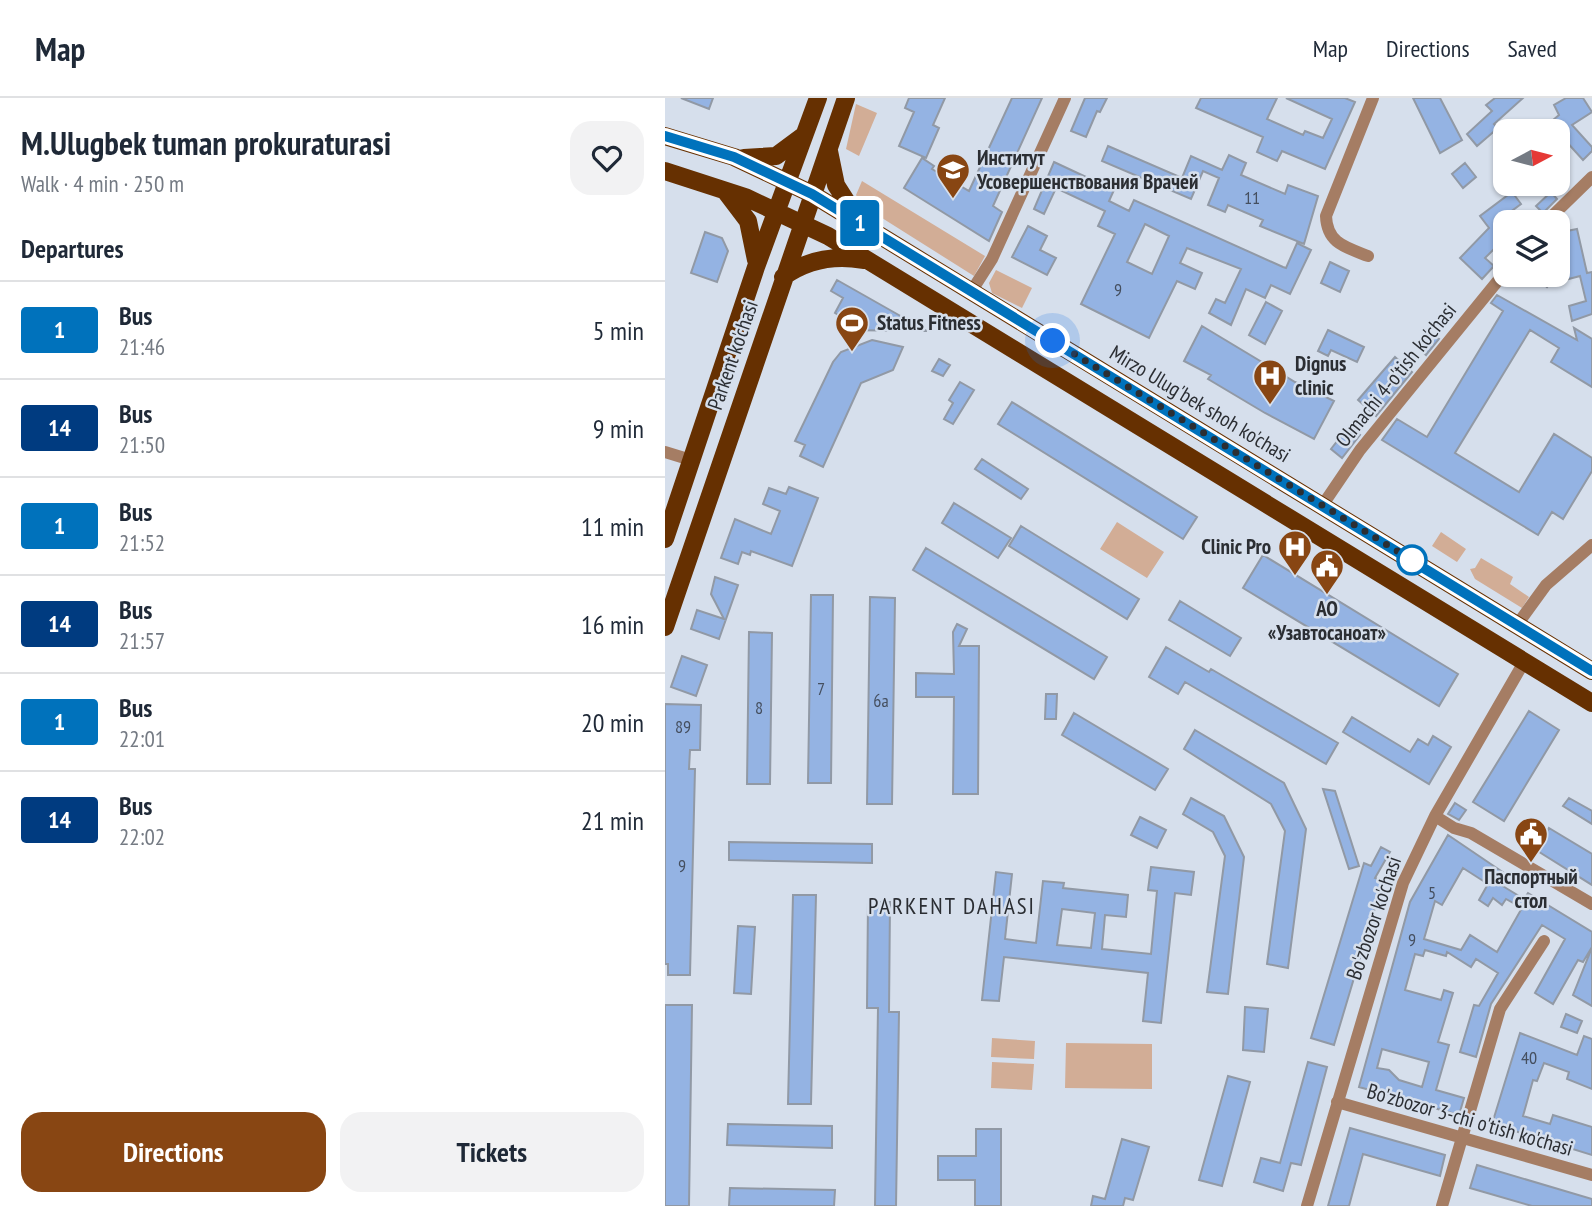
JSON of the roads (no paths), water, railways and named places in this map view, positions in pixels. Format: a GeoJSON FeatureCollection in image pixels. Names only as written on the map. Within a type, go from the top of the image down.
{"type":"FeatureCollection","features":[{"type":"Feature","properties":{"kind":"main road","name":"Parkent ko'chasi"},"geometry":{"type":"LineString","coordinates":[[665,539],[756,267],[818,98]]}},
{"type":"Feature","properties":{"kind":"main road","name":"Parkent ko'chasi"},"geometry":{"type":"LineString","coordinates":[[665,627],[846,98]]}},
{"type":"Feature","properties":{"kind":"main road","name":"Mirzo Ulug'bek shoh ko'chasi"},"geometry":{"type":"LineString","coordinates":[[665,136],[734,157],[812,194],[1592,671]]}},
{"type":"Feature","properties":{"kind":"main road"},"geometry":{"type":"LineString","coordinates":[[734,157],[757,159],[776,156],[803,136]]}},
{"type":"Feature","properties":{"kind":"main road"},"geometry":{"type":"LineString","coordinates":[[828,146],[837,185],[861,224]]}},
{"type":"Feature","properties":{"kind":"main road"},"geometry":{"type":"LineString","coordinates":[[665,171],[723,189],[802,222],[1592,703]]}},
{"type":"Feature","properties":{"kind":"main road"},"geometry":{"type":"LineString","coordinates":[[787,181],[802,222]]}},
{"type":"Feature","properties":{"kind":"main road"},"geometry":{"type":"LineString","coordinates":[[723,189],[748,221],[756,267]]}},
{"type":"Feature","properties":{"kind":"main road"},"geometry":{"type":"LineString","coordinates":[[777,210],[812,194]]}},
{"type":"Feature","properties":{"kind":"main road"},"geometry":{"type":"LineString","coordinates":[[783,277],[802,265],[824,260],[869,261]]}},
{"type":"Feature","properties":{"kind":"main road"},"geometry":{"type":"LineString","coordinates":[[1236,486],[1251,462]]}},
{"type":"Feature","properties":{"kind":"main road"},"geometry":{"type":"LineString","coordinates":[[1524,662],[1538,638]]}},
{"type":"Feature","properties":{"kind":"street"},"geometry":{"type":"LineString","coordinates":[[971,292],[992,259],[1065,98]]}},
{"type":"Feature","properties":{"kind":"street"},"geometry":{"type":"LineString","coordinates":[[1368,256],[1333,240],[1327,230],[1327,216],[1373,98]]}},
{"type":"Feature","properties":{"kind":"street"},"geometry":{"type":"LineString","coordinates":[[1558,210],[1592,177]]}},
{"type":"Feature","properties":{"kind":"street","name":"Olmachi 4-o'tish ko'chasi"},"geometry":{"type":"LineString","coordinates":[[1322,506],[1360,450],[1493,287]]}},
{"type":"Feature","properties":{"kind":"street"},"geometry":{"type":"LineString","coordinates":[[665,452],[691,460]]}},
{"type":"Feature","properties":{"kind":"street"},"geometry":{"type":"LineString","coordinates":[[1517,625],[1546,585],[1592,545]]}},
{"type":"Feature","properties":{"kind":"street","name":"Bo'zbozor ko'chasi"},"geometry":{"type":"LineString","coordinates":[[1307,1206],[1403,883],[1435,816],[1524,662]]}},
{"type":"Feature","properties":{"kind":"street"},"geometry":{"type":"LineString","coordinates":[[1435,816],[1454,828],[1471,833],[1592,904]]}},
{"type":"Feature","properties":{"kind":"street"},"geometry":{"type":"LineString","coordinates":[[1442,1206],[1500,1009],[1544,941]]}},
{"type":"Feature","properties":{"kind":"street","name":"Bo'zbozor 3-chi o'tish ko'chasi"},"geometry":{"type":"LineString","coordinates":[[1337,1102],[1592,1175]]}},
{"type":"Feature","properties":{"kind":"place","name":"Институт Усовершенствования Врачей"},"geometry":{"type":"Point","coordinates":[953,200]}},
{"type":"Feature","properties":{"kind":"place","name":"Status Fitness"},"geometry":{"type":"Point","coordinates":[852,353]}},
{"type":"Feature","properties":{"kind":"place","name":"Dignus clinic"},"geometry":{"type":"Point","coordinates":[1270,406]}},
{"type":"Feature","properties":{"kind":"place","name":"Clinic Pro"},"geometry":{"type":"Point","coordinates":[1295,577]}},
{"type":"Feature","properties":{"kind":"place","name":"АО «Узавтосаноат»"},"geometry":{"type":"Point","coordinates":[1327,596]}},
{"type":"Feature","properties":{"kind":"place","name":"Паспортный стол"},"geometry":{"type":"Point","coordinates":[1531,864]}},
{"type":"Feature","properties":{"kind":"district","name":"PARKENT DAHASI"},"geometry":{"type":"Point","coordinates":[952,906]}}]}
